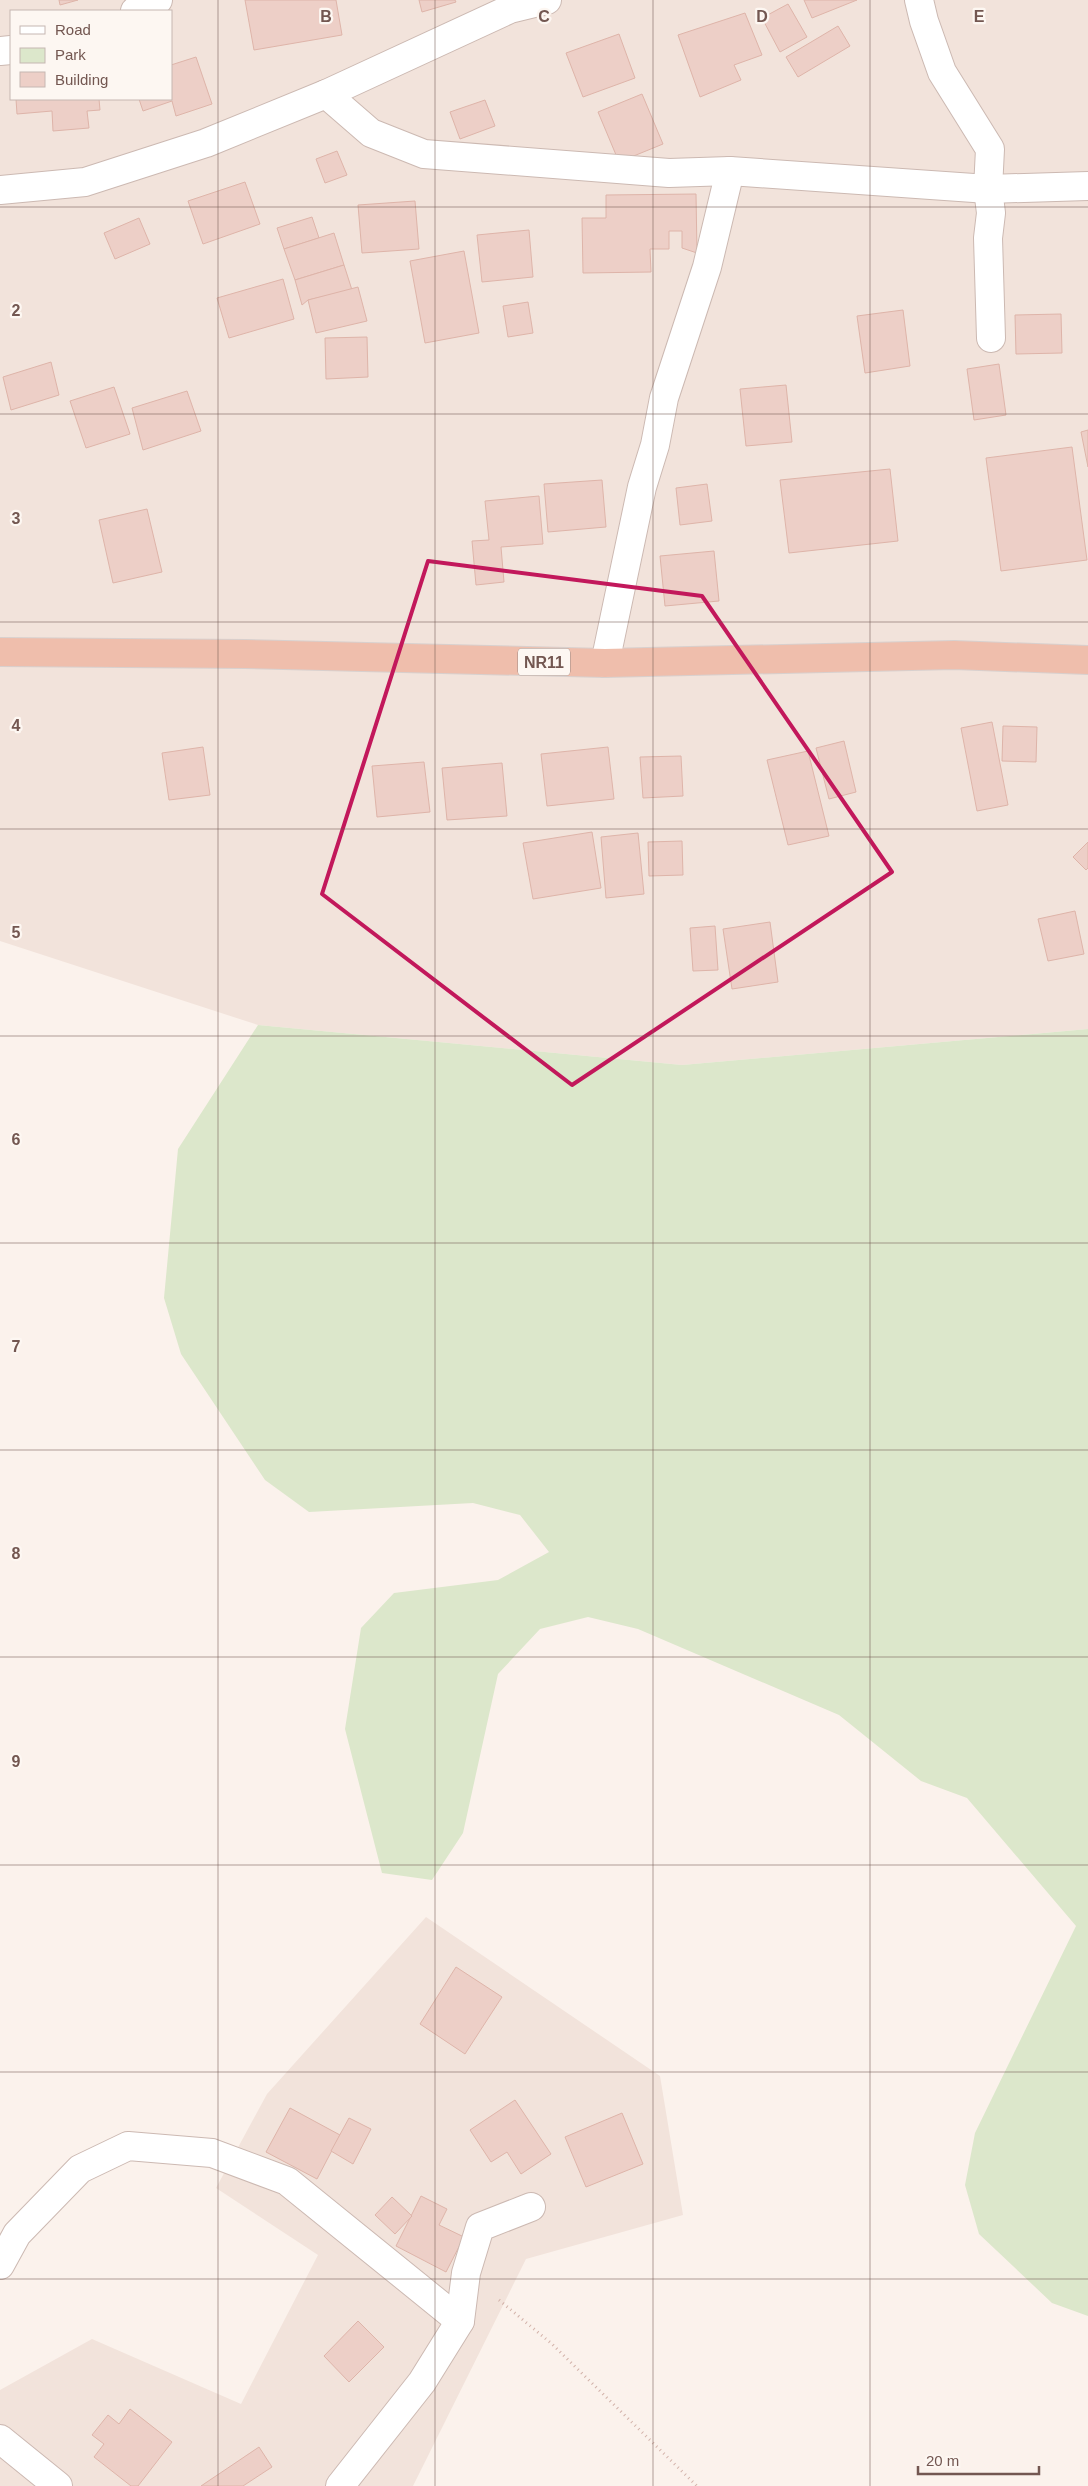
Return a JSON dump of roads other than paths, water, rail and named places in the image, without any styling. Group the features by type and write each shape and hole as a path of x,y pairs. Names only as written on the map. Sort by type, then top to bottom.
{"highway":[{"name":"NR11","path":"0,652 245,654 605,663 954,656 1088,660"}],"street":[{"path":"137,10 158,0"},
{"path":"0,190 85,182 206,143 326,94 510,9 547,0"},
{"path":"919,0 924,21 942,72 990,149 988,189 991,213 988,238 991,338"},
{"path":"326,94 371,133 424,154 669,173 730,171 988,189 1088,186"},
{"path":"605,663 642,487 655,445 664,398 707,267 730,171"},
{"path":"0,2265 17,2234 80,2169 128,2146 212,2153 287,2181 460,2321"},
{"path":"340,2486 422,2382 460,2321 466,2273 480,2227 531,2207"},
{"path":"0,2439 58,2486"}]}
